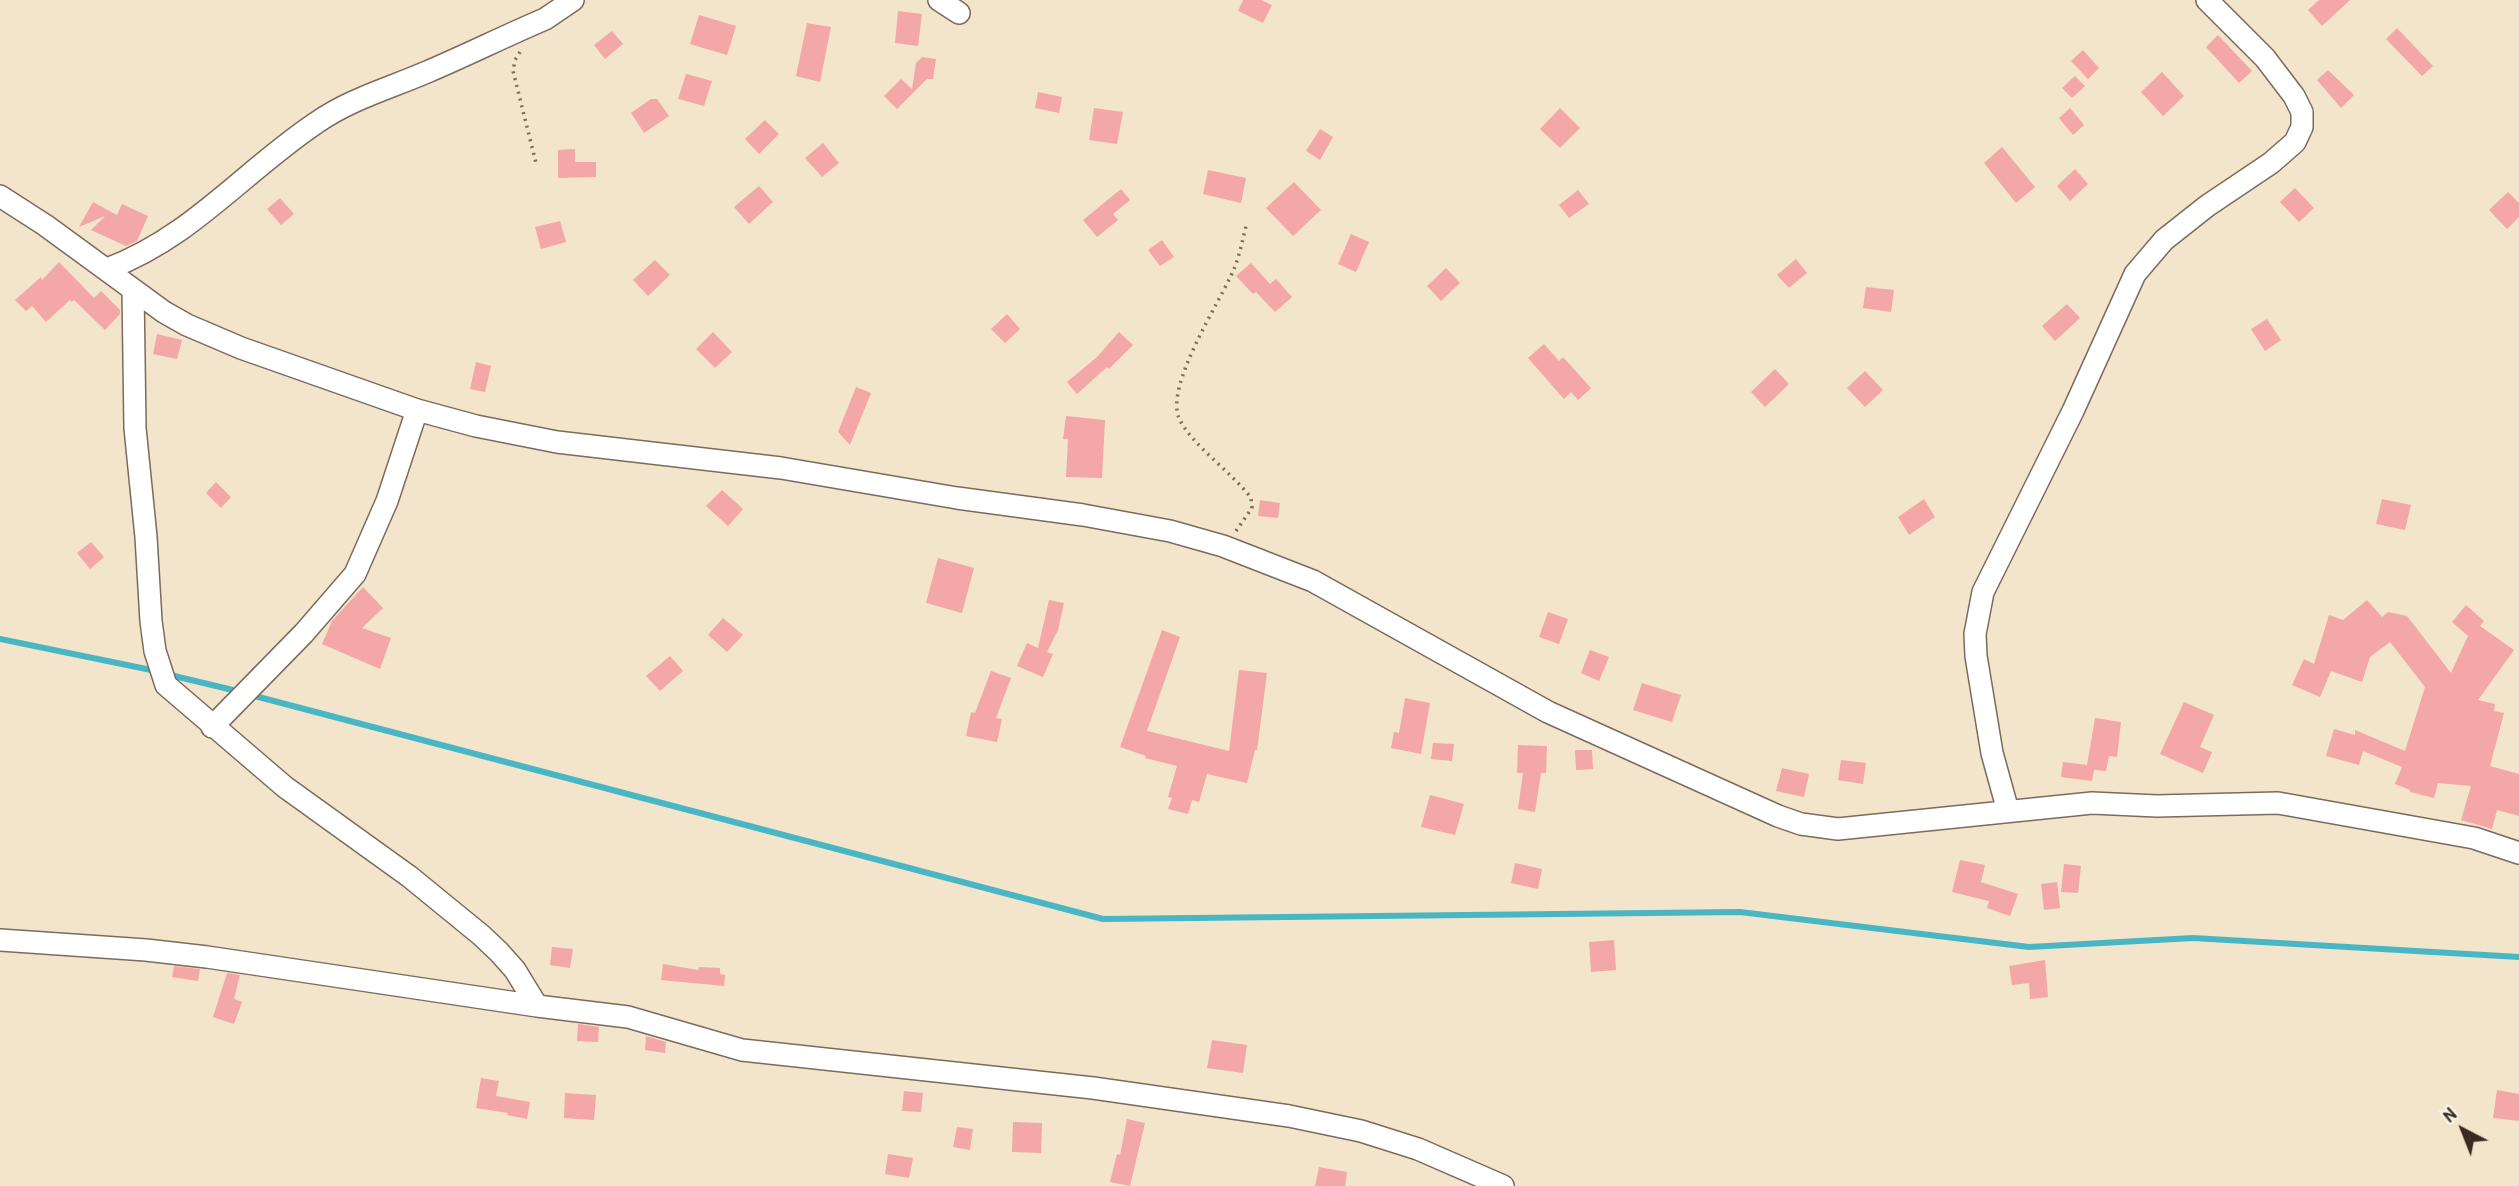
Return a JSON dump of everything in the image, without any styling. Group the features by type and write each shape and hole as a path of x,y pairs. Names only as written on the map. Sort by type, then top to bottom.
{"street":[{"path":"107,269 141,255 174,236 301,133 338,108 545,19 573,0"},
{"path":"939,0 959,13"},
{"path":"2008,811 1992,753 1976,656 1975,634 1983,592 2073,411 2135,274 2164,240 2207,206 2271,163 2295,142 2302,127 2302,112 2287,87 2265,58 2207,0"},
{"path":"0,196 45,225 164,312 210,335 417,410 476,426 557,442 781,468 957,498 1095,517 1170,531 1223,546 1313,581 1548,712 1729,795 1801,824 1838,828 2092,803 2157,806 2278,803 2474,838 2519,853"},
{"path":"133,290 135,428 155,651 166,685 285,787 410,877 481,934 514,970 537,1006"},
{"path":"212,727 304,633 355,574 387,501 417,410"},
{"path":"0,940 195,955 628,1017 752,1052 1068,1085 1289,1116 1361,1131 1418,1149 1503,1186"}],"path":[{"path":"520,51 513,71 536,163"},
{"path":"1223,546 1246,519 1252,508 1251,498 1185,427 1176,408 1176,393 1234,268 1247,222"}],"building":[{"path":"1243,0 1261,0 1272,5 1263,23 1238,11"},
{"path":"2319,0 2350,0 2322,26 2308,10"},
{"path":"898,11 922,14 918,46 895,43"},
{"path":"699,15 736,26 727,55 690,44"},
{"path":"807,23 831,27 820,82 796,76"},
{"path":"2397,28 2433,66 2422,76 2386,39"},
{"path":"612,31 623,44 605,59 594,45"},
{"path":"2218,35 2252,71 2239,83 2206,47"},
{"path":"2083,50 2099,68 2088,79 2071,61"},
{"path":"922,57 936,59 933,79 927,79 897,109 884,96 901,79 912,89 916,63"},
{"path":"2328,70 2354,95 2341,108 2317,80"},
{"path":"2162,72 2184,96 2163,116 2141,92"},
{"path":"686,74 712,81 704,106 678,99"},
{"path":"2075,76 2085,86 2072,98 2062,88"},
{"path":"1038,92 1062,97 1059,113 1035,108"},
{"path":"651,99 657,99 669,116 644,133 631,113"},
{"path":"1094,108 1123,112 1117,144 1089,140"},
{"path":"1560,108 1580,128 1560,148 1540,129"},
{"path":"2070,108 2084,125 2073,135 2059,118"},
{"path":"765,120 779,134 759,154 745,139"},
{"path":"1320,129 1333,137 1320,160 1306,151"},
{"path":"823,143 839,163 822,177 805,158"},
{"path":"2002,147 2035,187 2016,203 1984,163"},
{"path":"575,149 575,162 596,162 596,177 558,178 558,150"},
{"path":"2075,169 2088,184 2070,201 2057,186"},
{"path":"1208,170 1246,178 1241,203 1203,194"},
{"path":"1294,182 1321,210 1293,236 1266,208"},
{"path":"759,186 773,202 749,224 734,207"},
{"path":"2295,188 2314,208 2299,222 2280,202"},
{"path":"1121,189 1130,200 1113,214 1118,220 1097,237 1083,220"},
{"path":"1578,190 1589,204 1569,218 1559,205"},
{"path":"2508,192 2519,203 2519,217 2507,229 2489,210"},
{"path":"280,198 294,214 281,225 267,209"},
{"path":"93,202 117,215 122,204 148,216 137,241 126,246 91,230 105,216 79,227"},
{"path":"560,221 566,242 541,249 535,227"},
{"path":"1351,234 1369,242 1356,272 1338,264"},
{"path":"1162,240 1174,257 1160,266 1148,250"},
{"path":"1796,259 1807,273 1789,288 1777,275"},
{"path":"655,260 670,275 648,296 633,280"},
{"path":"59,262 94,298 101,291 120,310 120,314 105,330 74,300 70,300 46,322 32,306 26,311 15,300 41,277 42,280"},
{"path":"1251,263 1270,284 1276,279 1292,297 1275,312 1236,276"},
{"path":"1446,268 1460,283 1441,301 1427,286"},
{"path":"1866,287 1894,290 1891,312 1863,308"},
{"path":"2067,304 2080,318 2055,341 2042,326"},
{"path":"1007,314 1020,329 1005,343 991,329"},
{"path":"2267,319 2281,340 2265,351 2251,329"},
{"path":"713,332 732,352 715,368 696,349"},
{"path":"1119,332 1133,345 1109,369 1107,367 1077,394 1067,382 1097,357"},
{"path":"157,334 182,340 177,359 153,354"},
{"path":"1544,344 1559,361 1563,357 1591,388 1578,400 1571,392 1564,399 1528,358"},
{"path":"476,362 491,366 485,392 470,389"},
{"path":"1775,369 1789,384 1765,407 1751,392"},
{"path":"1865,371 1883,390 1865,407 1847,388"},
{"path":"856,387 871,393 850,445 838,432"},
{"path":"1066,416 1105,420 1102,478 1066,477 1068,439 1063,439"},
{"path":"216,482 231,497 221,508 206,493"},
{"path":"722,490 743,509 728,526 706,506"},
{"path":"1924,499 1935,517 1909,535 1898,517"},
{"path":"2382,499 2411,505 2405,530 2376,524"},
{"path":"1260,500 1280,503 1278,518 1258,516"},
{"path":"91,542 104,557 90,569 77,553"},
{"path":"938,558 974,568 962,613 926,603"},
{"path":"363,587 383,608 362,628 391,638 380,669 322,644 332,621"},
{"path":"1049,600 1064,603 1058,630 1047,652 1053,654 1043,677 1017,666 1027,643 1038,648"},
{"path":"2367,600 2382,617 2388,612 2407,616 2451,673 2468,636 2452,622 2466,605 2484,621 2480,626 2514,650 2478,700 2495,704 2494,711 2504,713 2490,766 2519,774 2519,816 2497,810 2492,829 2461,820 2471,786 2438,783 2434,798 2410,792 2395,784 2402,767 2363,751 2359,765 2326,756 2334,729 2355,735 2355,730 2405,751 2425,687 2390,642 2370,657 2362,682 2331,671 2320,697 2292,685 2304,659 2314,664 2329,615 2343,620"},
{"path":"1548,612 1568,619 1559,644 1539,637"},
{"path":"723,618 743,635 727,652 708,635"},
{"path":"1162,630 1180,637 1147,731 1229,751 1239,670 1267,673 1257,750 1247,783 1207,774 1199,802 1192,800 1188,814 1168,809 1172,798 1168,797 1177,766 1145,758 1146,756 1120,747"},
{"path":"1590,650 1609,657 1599,681 1581,673"},
{"path":"670,656 683,671 660,691 646,676"},
{"path":"991,671 1011,678 996,718 1002,719 997,742 966,736 971,712 975,713"},
{"path":"1642,683 1681,695 1672,722 1633,710"},
{"path":"1405,698 1430,703 1421,754 1391,748 1394,732 1399,733"},
{"path":"2184,702 2214,715 2200,747 2212,752 2203,773 2160,754"},
{"path":"2095,718 2121,722 2117,757 2109,756 2106,771 2094,770 2092,781 2061,777 2063,762 2087,765"},
{"path":"1433,743 1454,744 1452,761 1431,759"},
{"path":"1518,745 1547,746 1546,773 1541,773 1535,812 1518,809 1523,773 1517,773"},
{"path":"1575,750 1592,750 1593,769 1576,770"},
{"path":"1841,760 1866,763 1863,784 1838,780"},
{"path":"1782,768 1809,774 1804,797 1776,791"},
{"path":"1430,795 1464,804 1455,835 1421,827"},
{"path":"1960,860 1985,865 1981,882 2018,894 2010,916 1987,908 1989,901 1952,892"},
{"path":"1515,863 1542,869 1538,889 1511,883"},
{"path":"2064,864 2081,866 2078,893 2061,892"},
{"path":"2057,882 2060,908 2044,910 2041,884"},
{"path":"1614,940 1616,970 1591,972 1589,942"},
{"path":"552,947 573,949 570,968 550,965"},
{"path":"2045,960 2048,997 2030,999 2029,983 2012,985 2009,966"},
{"path":"663,964 698,970 699,967 720,968 720,974 725,975 724,986 661,980"},
{"path":"174,966 200,969 198,981 172,977"},
{"path":"227,973 240,975 234,999 242,1002 234,1024 213,1017"},
{"path":"578,1024 599,1027 598,1042 577,1041"},
{"path":"646,1036 666,1042 665,1053 645,1050"},
{"path":"1212,1040 1247,1045 1243,1073 1207,1068"},
{"path":"481,1078 499,1081 496,1096 530,1102 527,1119 476,1108"},
{"path":"2497,1090 2519,1094 2519,1121 2493,1118"},
{"path":"904,1091 923,1093 921,1112 902,1111"},
{"path":"565,1093 596,1095 594,1120 564,1118"},
{"path":"1127,1119 1145,1123 1130,1186 1110,1182 1117,1154 1120,1155"},
{"path":"1013,1122 1042,1123 1041,1153 1012,1152"},
{"path":"957,1127 973,1129 970,1150 953,1147"},
{"path":"888,1154 913,1158 909,1178 885,1174"},
{"path":"1319,1167 1347,1172 1345,1186 1315,1186"}],"waterway":[{"path":"0,639 156,671"},
{"path":"166,674 241,692"},
{"path":"251,695 1103,919 1740,912 2029,947 2193,938 2519,957"}]}
